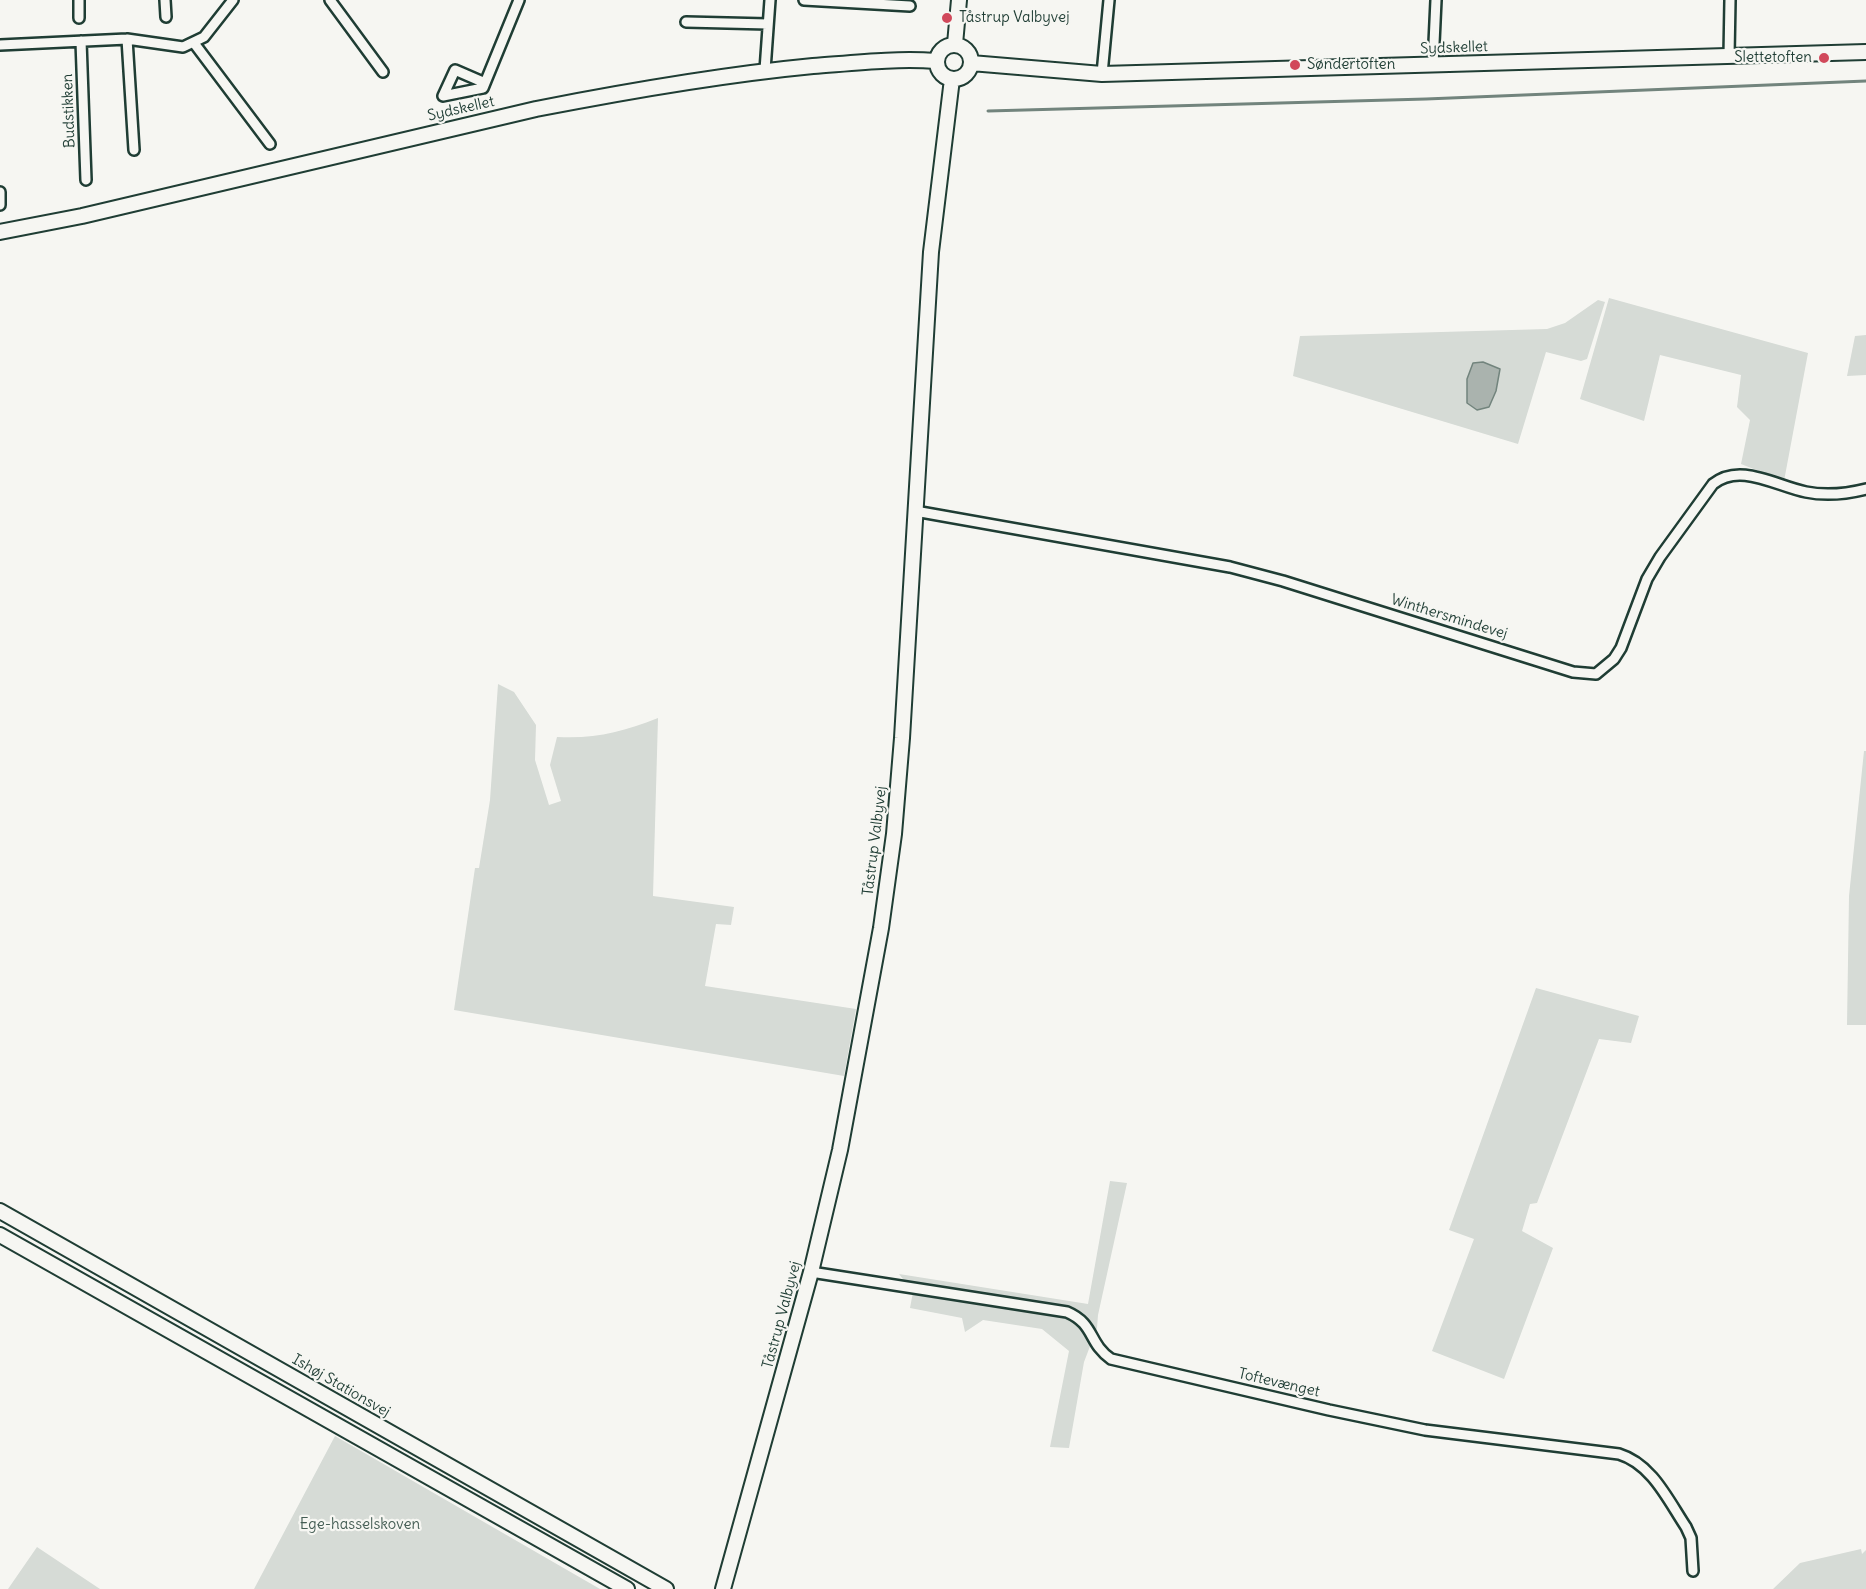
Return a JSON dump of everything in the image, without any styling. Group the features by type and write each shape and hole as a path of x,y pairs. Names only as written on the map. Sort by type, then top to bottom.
{"street":[{"path":"78,0 80,18"},
{"path":"165,0 166,17"},
{"path":"0,45 127,39 177,47 194,43 213,28 233,0"},
{"path":"330,0 383,72"},
{"path":"485,83 519,0"},
{"path":"765,70 770,0"},
{"path":"804,0 910,6"},
{"path":"955,44 959,0"},
{"path":"1102,75 1110,0"},
{"path":"1433,65 1436,0"},
{"path":"1729,56 1730,0"},
{"path":"686,22 768,24"},
{"path":"127,39 134,150"},
{"name":"Budstikken","path":"81,41 86,180"},
{"path":"194,43 270,144"},
{"path":"955,44 965,48 971,63 967,73 952,79 939,71 936,62 942,48 955,44"},
{"name":"Sydskellet","path":"971,63 1102,75 1866,52"},
{"name":"Sydskellet","path":"0,232 82,216 536,108 765,70 882,61 936,62"},
{"name":"Tåstrup Valbyvej","path":"723,1589 811,1272 840,1150 868,1005 894,834 931,252 952,79"},
{"path":"0,192 0,205"},
{"name":"Winthersmindevej","path":"915,511 1230,567 1283,581 1573,672 1596,674 1607,667 1621,648 1647,579 1660,557 1713,484 1722,477 1744,474 1805,492 1824,495 1866,489"},
{"name":"Ishøj Stationsvej","path":"0,1211 666,1589"},
{"path":"0,1235 627,1589"},
{"name":"Toftevænget","path":"811,1272 1067,1312 1078,1317 1087,1326 1098,1350 1111,1359 1329,1410 1425,1430 1619,1454 1632,1458 1644,1467 1686,1527 1691,1538 1693,1571"}],"green space":[{"path":"1609,298 1808,353 1784,481 1741,464 1750,420 1737,407 1741,375 1660,355 1644,421 1580,399"},
{"path":"1598,300 1605,302 1587,359 1581,361 1546,352 1518,444 1293,376 1300,336 1547,329 1565,323"},
{"path":"1866,335 1866,375 1847,376 1855,336"},
{"path":"498,684 514,692 536,725 535,760 549,805 561,801 550,765 557,737 584,737 609,733 658,718 653,896 734,907 731,925 716,924 705,986 856,1009 844,1076 454,1010 475,868 479,868 490,800"},
{"path":"1864,751 1866,751 1866,1025 1847,1025 1849,896"},
{"path":"1536,988 1639,1016 1631,1043 1599,1039 1537,1203 1530,1204 1522,1231 1553,1248 1504,1379 1432,1351 1474,1239 1449,1230"},
{"path":"1110,1181 1127,1183 1097,1328 1084,1362 1069,1448 1050,1447 1069,1351 1042,1329 983,1320 965,1332 962,1318 910,1308 913,1292 899,1274 1088,1304"},
{"name":"Ege-hasselskoven","path":"335,1436 600,1589 254,1589"},
{"path":"37,1547 100,1589 8,1589"},
{"path":"1861,1549 1862,1554 1866,1550 1866,1589 1773,1589 1800,1563"}],"shaded area":[{"path":"1483,362 1500,369 1496,391 1489,407 1477,410 1467,403 1467,379 1473,363"}],"waterway":[{"path":"988,111 1426,99 1866,81"}],"place":[{"name":"Tåstrup Valbyvej","path":"947,18"},
{"name":"Slettetoften","path":"1824,58"},
{"name":"Søndertoften","path":"1295,65"}]}
